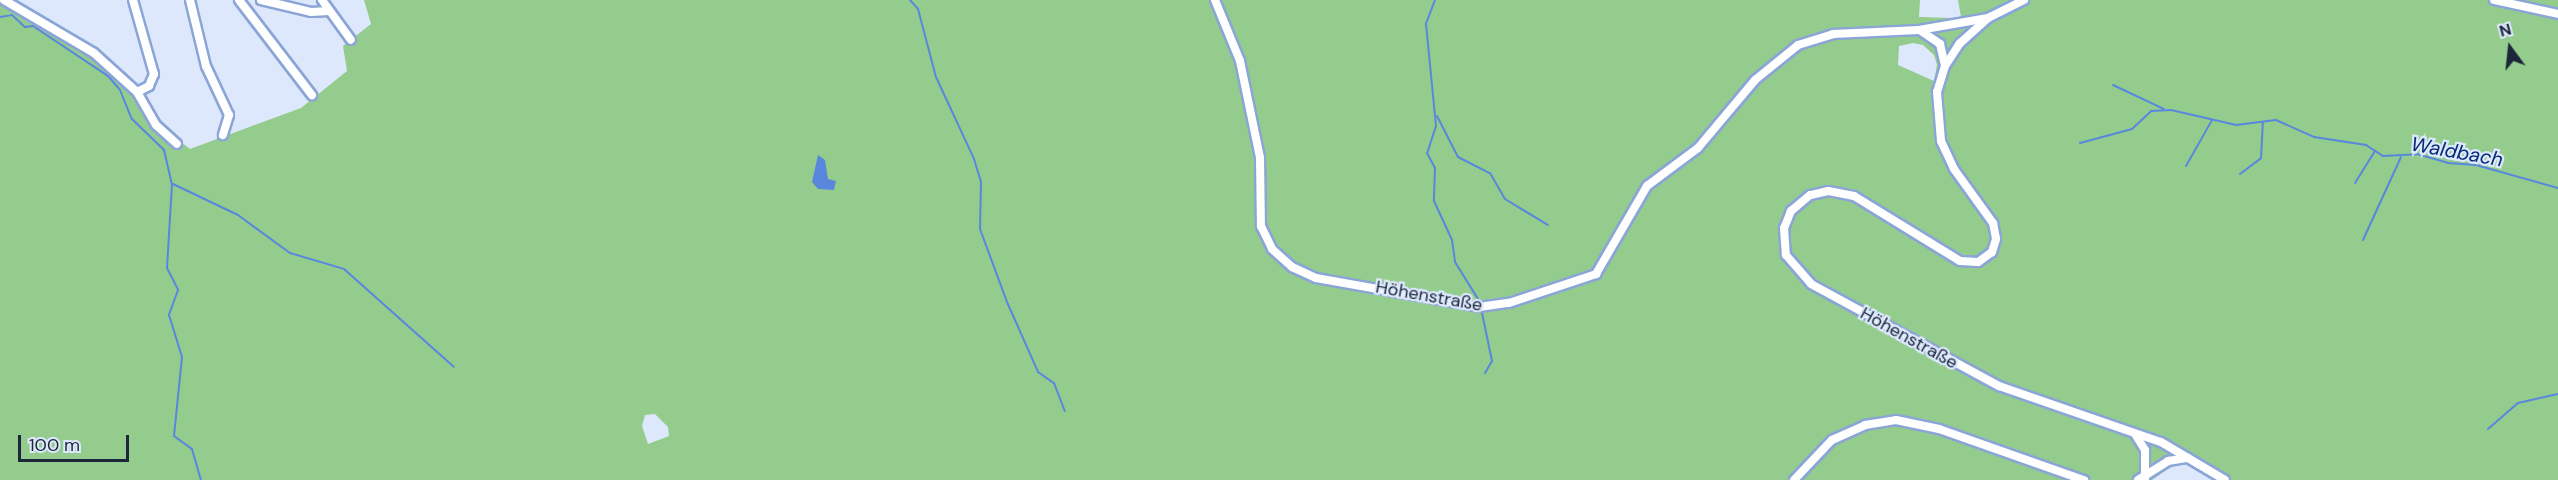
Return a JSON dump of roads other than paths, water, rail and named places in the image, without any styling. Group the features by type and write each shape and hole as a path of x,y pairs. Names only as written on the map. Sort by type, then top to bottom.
{"street":[{"path":"4,0 94,53 137,92 156,125 177,144"},
{"path":"133,0 154,74 149,86 137,92"},
{"path":"190,0 206,66 230,115 223,135"},
{"path":"239,0 312,95"},
{"path":"261,0 311,12 329,11"},
{"path":"322,0 351,40"},
{"name":"Höhenstraße","path":"1215,0 1240,61 1258,148 1261,226 1272,249 1292,267 1316,278 1475,307 1488,307 1548,292 1586,280 1600,270 1647,186 1698,148 1748,87 1785,53 1808,40 1833,34 1919,30 1988,18"},
{"name":"Höhenstraße","path":"2024,0 1988,18 1960,43 1945,66 1937,99 1939,132 1950,162 1993,223 1996,239 1992,252 1978,262 1960,261 1854,196 1828,190 1804,199 1787,219 1783,238 1789,262 1810,284 1999,386 2046,406 2161,442 2225,480"},
{"path":"2494,0 2558,14"},
{"name":"Höhenstraße","path":"1919,30 1929,34 1942,48 1945,66"},
{"path":"1794,480 1832,440 1865,425 1896,420 1939,429 2084,480"},
{"path":"2125,429 2144,446 2145,476"},
{"path":"2138,480 2168,460 2189,459"}],"water":[{"path":"818,155 825,160 828,179 836,181 834,190 818,189 812,182"}],"waterway":[{"path":"910,0 918,9 936,77 974,159 981,182 980,229 1007,302 1038,372 1054,383 1065,411"},
{"path":"1435,0 1426,24 1436,126 1427,153 1435,168 1434,201 1452,240 1455,262 1478,299"},
{"path":"0,17 12,15 25,27 33,26 108,76 120,90 132,119 164,150 172,184 167,268 178,290 169,315 182,357 174,436 192,449 201,480"},
{"path":"2113,85 2164,109"},
{"name":"Waldbach","path":"2080,143 2132,129 2151,111 2171,110 2236,125 2276,120 2314,137 2366,145 2383,156 2417,154 2448,163 2476,165 2558,188"},
{"path":"1437,116 1458,157 1490,173 1505,199 1548,225"},
{"path":"2186,166 2212,120"},
{"path":"2240,174 2261,158 2263,122"},
{"path":"2355,183 2375,151"},
{"path":"2363,240 2401,157"},
{"path":"173,184 238,215 290,253 344,269 454,367"},
{"path":"1482,313 1492,361 1485,373"},
{"path":"2488,429 2518,403 2558,394"}]}
